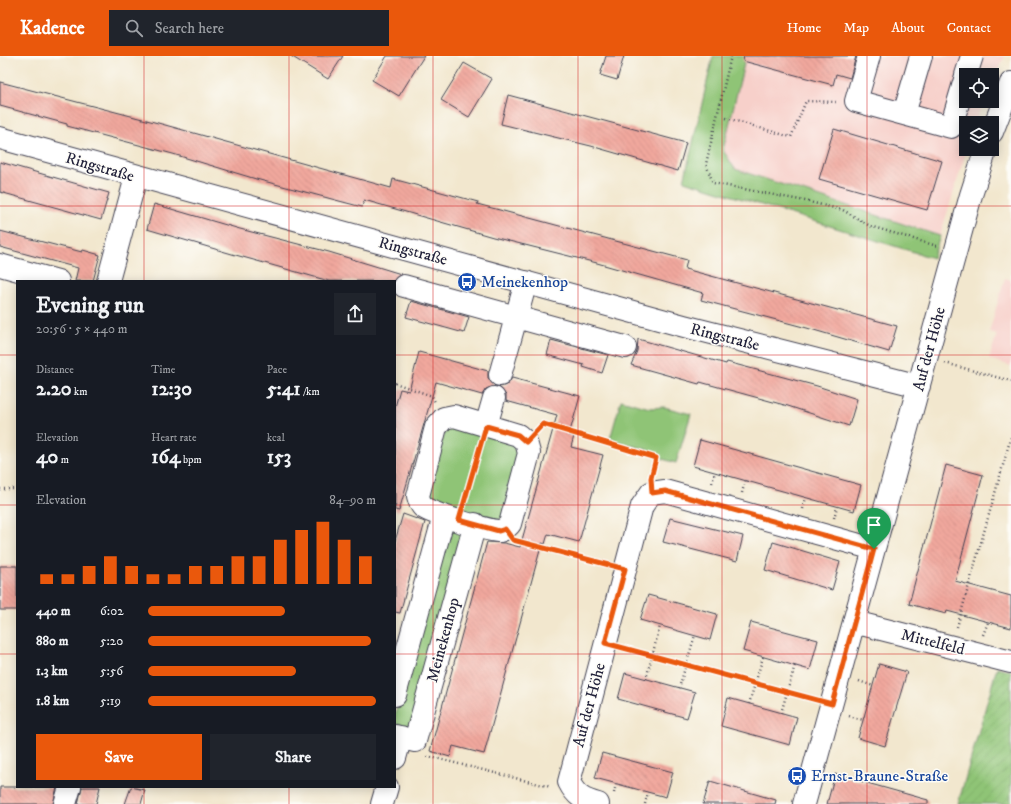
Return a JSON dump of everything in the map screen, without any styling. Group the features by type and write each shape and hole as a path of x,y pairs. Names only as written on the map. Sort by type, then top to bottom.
{"street":[{"path":"869,56 856,101 951,127 959,100"},
{"path":"904,114 921,56"},
{"path":"968,68 972,56"},
{"path":"998,116 1011,83"},
{"name":"Ringstraße","path":"0,138 136,177 684,326 919,386"},
{"name":"Auf der Höhe","path":"804,804 956,252 984,156"},
{"path":"108,280 136,177"},
{"path":"0,265 54,280"},
{"path":"500,375 526,282"},
{"path":"404,286 625,347"},
{"path":"486,426 494,398"},
{"path":"454,416 486,426 518,435 526,442 528,453 510,524 505,529 499,531 430,512 421,506 418,496 436,426 444,418 454,416"},
{"path":"652,493 665,491 874,549"},
{"name":"Auf der Höhe","path":"574,792 569,782 605,643 642,506 652,493"},
{"name":"Meinekenhop","path":"396,692 459,520"},
{"name":"Meinekenhop","path":"401,743 459,520"},
{"name":"Mittelfeld","path":"854,622 1011,662"},
{"path":"65,804 70,788"},
{"path":"382,804 387,788"},
{"path":"574,792 584,800 598,804"}],"path":[{"path":"731,56 706,164 713,184 805,201 843,210 870,226 956,252"},
{"path":"726,118 791,137 806,101 856,101"},
{"path":"927,358 1011,381"},
{"path":"396,383 432,396 444,418"},
{"path":"526,442 543,424 656,458 651,478 652,493"},
{"path":"459,520 486,426"},
{"path":"951,647 1011,437"},
{"path":"0,489 16,489"},
{"path":"505,529 513,540 625,569"},
{"path":"646,679 660,626"},
{"path":"679,688 695,635"},
{"path":"605,643 832,704"},
{"path":"749,704 763,657"},
{"path":"781,713 795,666"},
{"path":"401,743 422,755 574,792"},
{"path":"645,804 648,792"}],"shaded area":[{"path":"746,56 1005,56 999,68 959,68 959,108 980,108 978,116 959,116 959,156 965,156 940,236 735,169 723,150"},
{"path":"1005,278 1011,280 1011,366 989,359 997,334 989,332"}],"green space":[{"path":"713,56 746,56 723,150 735,169 940,236 933,258 684,181"},
{"path":"621,400 650,408 664,407 691,414 676,463 659,458 648,450 610,439"},
{"path":"457,425 511,441 520,448 503,518 494,522 440,507 430,497 427,483 446,429"},
{"path":"448,522 470,529 414,729 396,723 396,710"},
{"path":"997,667 1011,671 1011,804 958,804"}],"building":[{"path":"291,56 343,56 328,79"},
{"path":"387,56 424,56 399,96 372,80"},
{"path":"606,56 624,56 617,80 600,75"},
{"path":"744,56 856,56 850,78 836,74 833,85 743,61"},
{"path":"464,63 492,79 469,117 441,100"},
{"path":"0,82 158,123 391,188 393,179 478,202 477,204 687,260 685,269 897,326 889,352 807,328 701,300 703,293 597,263 493,237 364,200 362,207 256,179 173,154 67,126 67,124 0,106"},
{"path":"508,95 686,143 678,171 591,146 501,124"},
{"path":"834,129 942,161 927,210 819,179"},
{"path":"0,162 109,193 101,220 0,192"},
{"path":"154,204 240,229 329,252 401,274 394,280 325,280 147,229"},
{"path":"0,231 82,252 83,250 100,255 93,280 75,280 78,268 0,247"},
{"path":"411,301 469,317 464,333 406,317"},
{"path":"638,339 726,364 727,362 817,386 857,399 849,426 788,406 700,382 699,384 631,365 637,351"},
{"path":"551,340 608,355 602,373 583,367 584,365 547,355"},
{"path":"419,352 488,371 488,378 495,386 486,389 482,395 436,382 399,511 396,510 396,403 400,389 409,391"},
{"path":"512,378 580,396 569,435 574,436 571,447 603,455 579,542 548,534 545,544 542,543 484,754 453,746 450,757 430,751 487,542 504,543 520,547 557,415 506,401 506,395 499,387 508,384"},
{"path":"700,440 861,485 854,511 693,466"},
{"path":"946,465 983,475 955,581 1011,596 1011,628 947,611 946,614 909,604"},
{"path":"403,514 425,522 400,613 396,612 396,538"},
{"path":"670,518 743,536 737,561 663,542"},
{"path":"773,542 840,562 832,590 765,570"},
{"path":"0,566 16,566 16,610 0,610"},
{"path":"648,595 717,614 710,640 640,620"},
{"path":"751,622 818,640 810,670 743,651"},
{"path":"879,664 907,672 885,746 858,738"},
{"path":"625,673 695,692 687,718 618,699"},
{"path":"728,698 797,717 790,745 721,726"},
{"path":"602,753 673,772 666,797 595,778"},
{"path":"835,774 928,800 928,804 827,804"},
{"path":"710,781 776,800 775,804 703,804"},
{"path":"0,787 57,788 53,804 0,804"},
{"path":"82,788 100,788 96,804 78,804"},
{"path":"131,788 145,790 141,804 125,804"}],"place":[{"name":"Meinekenhop","path":"467,282"},
{"name":"Ernst-Braune-Straße","path":"797,776"}],"route":[{"path":"543,424 656,458 651,478 652,493 665,491 874,549 832,704 605,643 625,569 513,540 505,529 499,531 459,520 486,426 518,435 526,442 543,424"}]}
